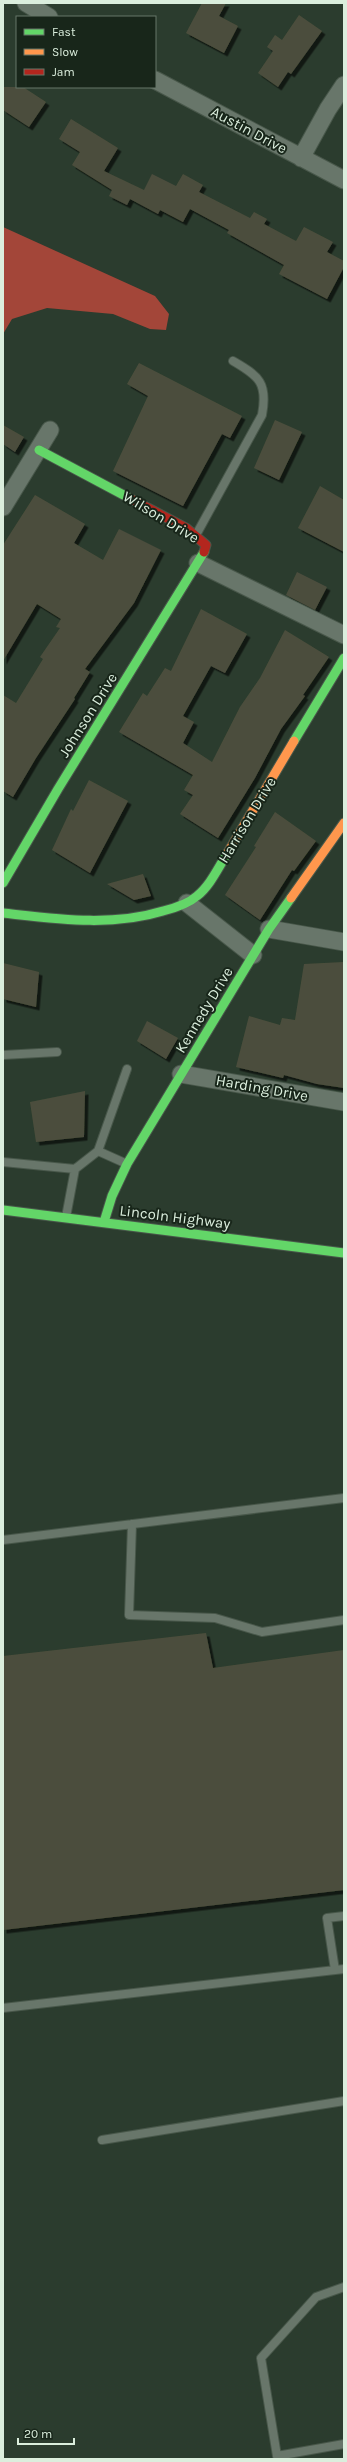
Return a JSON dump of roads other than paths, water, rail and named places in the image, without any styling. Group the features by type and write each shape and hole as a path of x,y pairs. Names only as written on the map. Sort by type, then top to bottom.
{"street":[{"path":"26,3 47,16"},
{"name":"Austin Drive","path":"156,81 344,180"},
{"path":"301,158 328,109 344,85"},
{"path":"3,507 50,430"},
{"name":"Wilson Drive","path":"39,450 196,536 206,545 198,563 344,635"},
{"name":"Johnson Drive","path":"3,884 58,789 198,563"},
{"name":"Harrison Drive","path":"187,903 199,895 219,867 344,658"},
{"name":"Kennedy Drive","path":"104,1222 112,1196 127,1164 181,1074 269,929 344,822"},
{"path":"3,913 93,923 135,919 187,903 253,955"},
{"path":"269,929 344,942"},
{"name":"Harding Drive","path":"181,1074 344,1102"},
{"name":"Lincoln Highway","path":"3,1210 344,1253"}],"lane":[{"path":"196,536 262,415 265,402 263,386 254,373 233,361"},
{"path":"3,1055 57,1052"},
{"path":"3,1162 75,1169 98,1152 127,1069"},
{"path":"98,1152 127,1164"},
{"path":"66,1218 75,1169"},
{"path":"3,1540 344,1498"},
{"path":"132,1524 129,1615 215,1618 262,1632 344,1620"},
{"path":"335,1970 327,1918 344,1916"},
{"path":"3,2008 344,1969"},
{"path":"102,2140 344,2101"},
{"path":"344,2287 316,2297 261,2358 277,2456 344,2444"}]}
